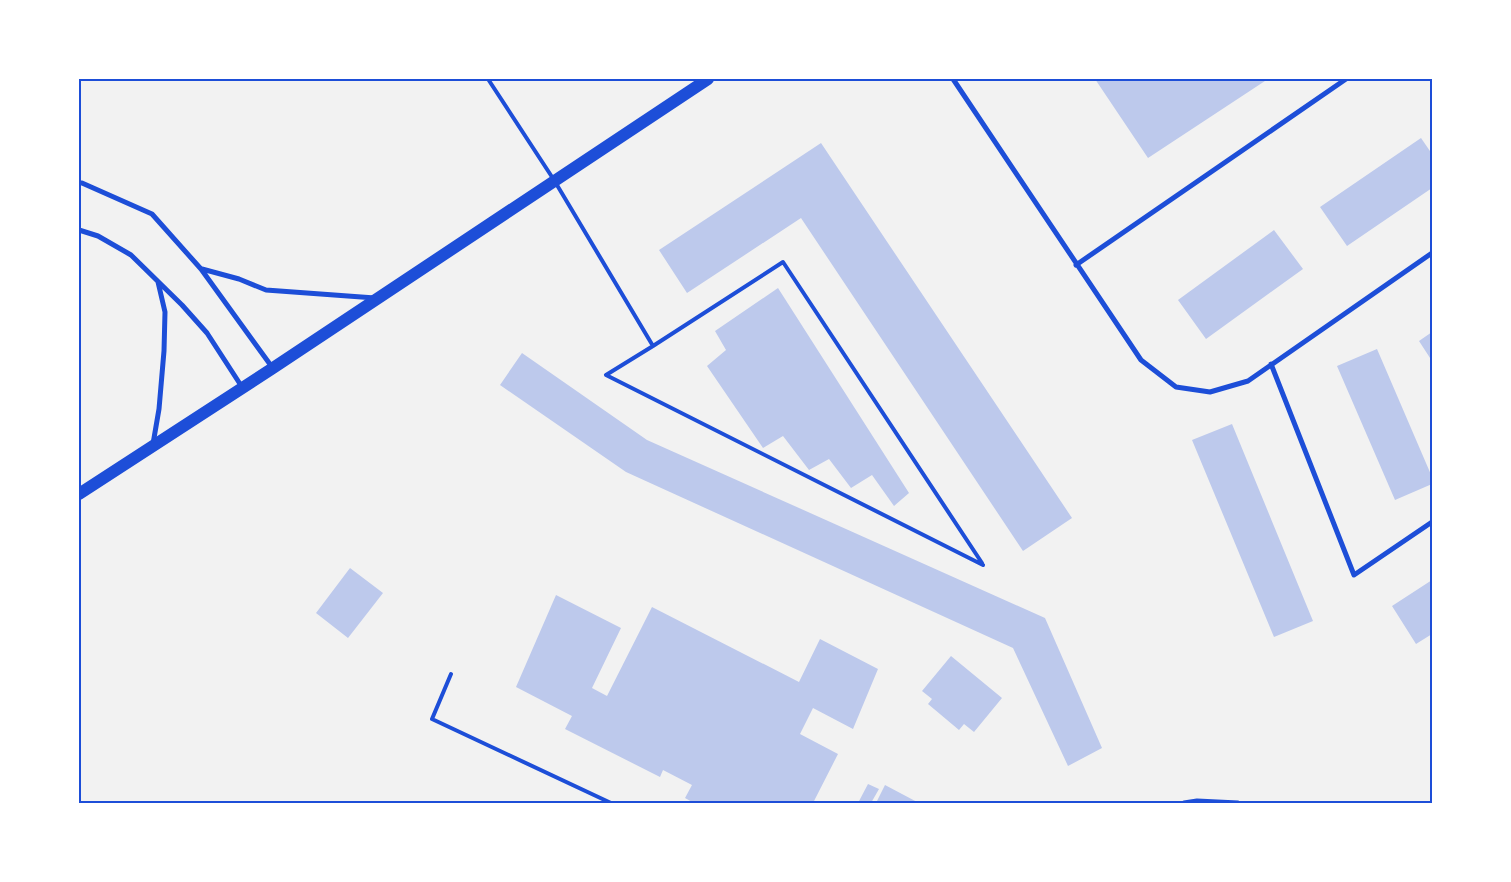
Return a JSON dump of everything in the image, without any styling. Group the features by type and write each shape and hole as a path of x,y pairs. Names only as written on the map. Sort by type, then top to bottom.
{"main road":[{"path":"79,494 273,368 708,79"}],"street":[{"path":"953,79 1141,360 1176,387 1210,392 1248,381 1432,254"},
{"path":"1076,265 1346,79"},
{"path":"79,183 152,214 201,269 273,368"},
{"path":"79,230 98,236 131,255 158,281 207,333 242,387"},
{"path":"201,269 239,279 266,290 378,298"},
{"path":"152,446 159,409 164,351 165,312 158,281"},
{"path":"1271,364 1354,575 1432,522"},
{"path":"1184,803 1197,801 1238,803"}],"lane":[{"path":"488,79 554,180 653,346"},
{"path":"783,262 984,565 606,375 653,346 783,262"},
{"path":"451,674 432,718 611,803"}],"building":[{"path":"1095,79 1268,79 1148,158"},
{"path":"1421,138 1432,154 1432,188 1347,246 1320,207"},
{"path":"821,143 1072,518 1023,551 801,218 687,293 659,250"},
{"path":"1274,230 1303,269 1206,339 1178,300"},
{"path":"778,288 909,493 894,506 872,475 851,488 829,459 809,470 783,436 763,448 707,366 726,350 715,331"},
{"path":"1432,332 1432,361 1419,341"},
{"path":"1377,349 1432,477 1432,484 1395,500 1337,366"},
{"path":"522,353 647,440 1045,618 1102,748 1068,766 1013,648 626,472 500,385"},
{"path":"1232,424 1313,621 1274,637 1192,440"},
{"path":"350,568 383,593 348,638 316,613"},
{"path":"1432,580 1432,634 1416,644 1392,606"},
{"path":"556,595 621,628 592,688 607,696 652,607 799,682 820,639 878,669 853,729 813,708 800,734 838,754 813,803 694,803 685,798 692,785 663,770 660,777 565,729 572,716 516,687"},
{"path":"951,656 1002,698 974,732 964,724 959,730 928,704 932,699 922,691"},
{"path":"868,784 879,789 871,803 858,803"},
{"path":"885,785 919,803 876,803"}]}
